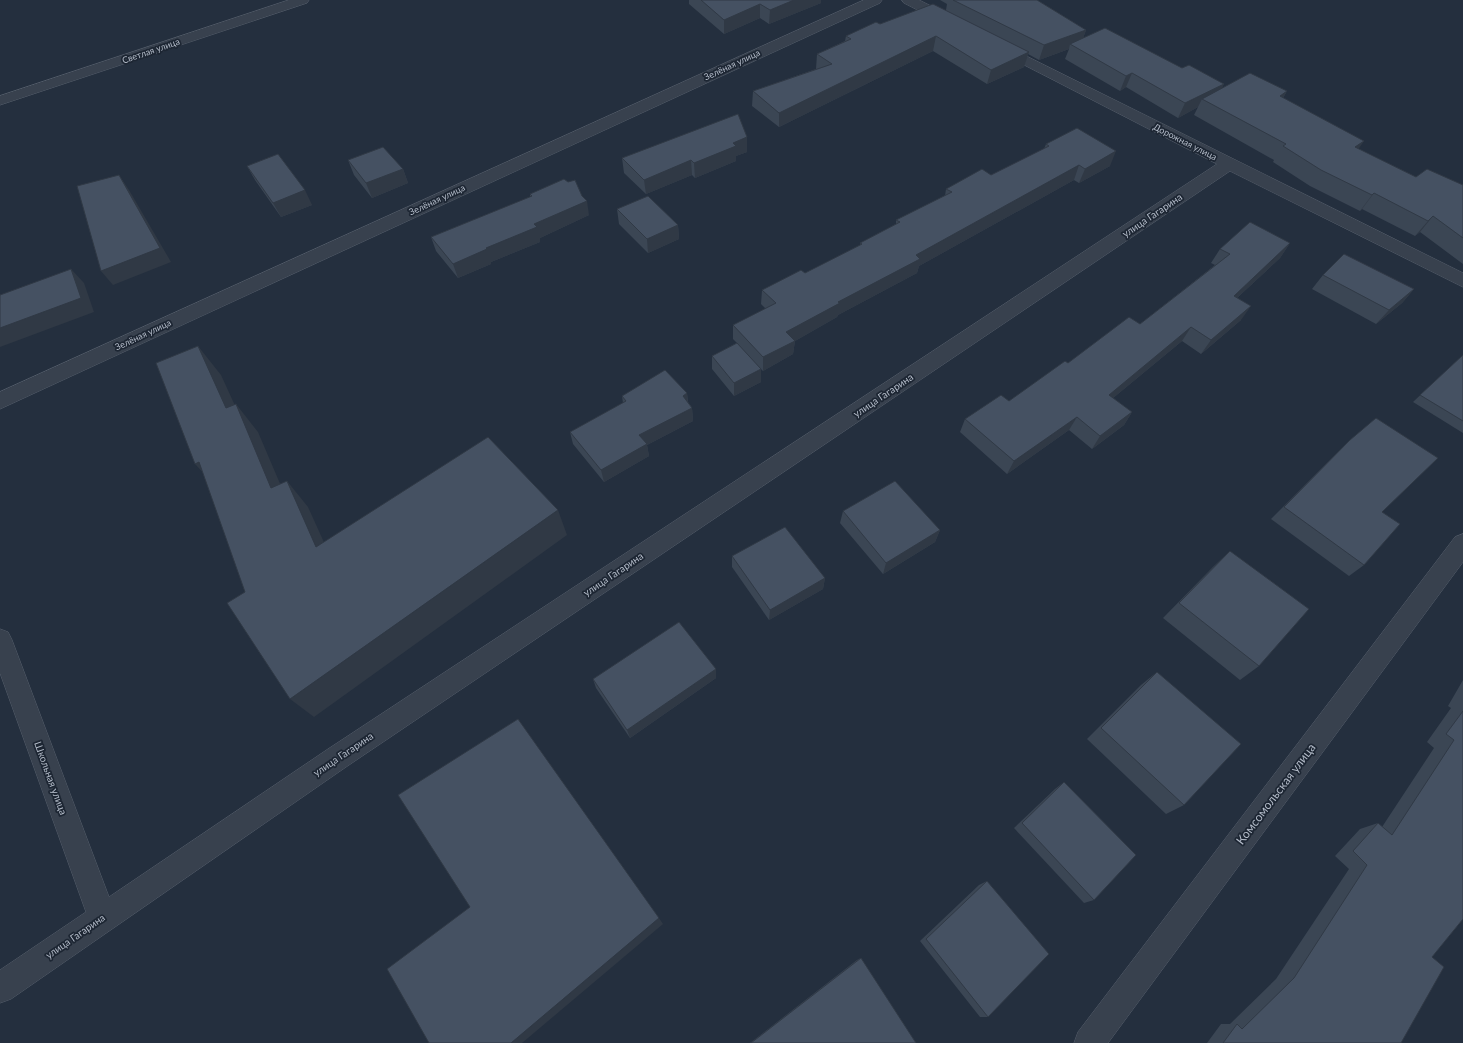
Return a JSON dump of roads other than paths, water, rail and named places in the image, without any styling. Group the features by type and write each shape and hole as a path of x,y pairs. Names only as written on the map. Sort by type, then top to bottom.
{"street":[{"name":"Светлая улица","path":"0,101 302,0"},
{"name":"Зелёная улица","path":"0,401 875,0"},
{"path":"909,0 966,29"},
{"name":"Дорожная улица","path":"987,40 1229,164 1463,281"},
{"name":"улица Гагарина","path":"0,988 102,917 1229,164"},
{"name":"Комсомольская улица","path":"1089,1043 1463,544"},
{"name":"Школьная улица","path":"0,640 102,917"}]}
